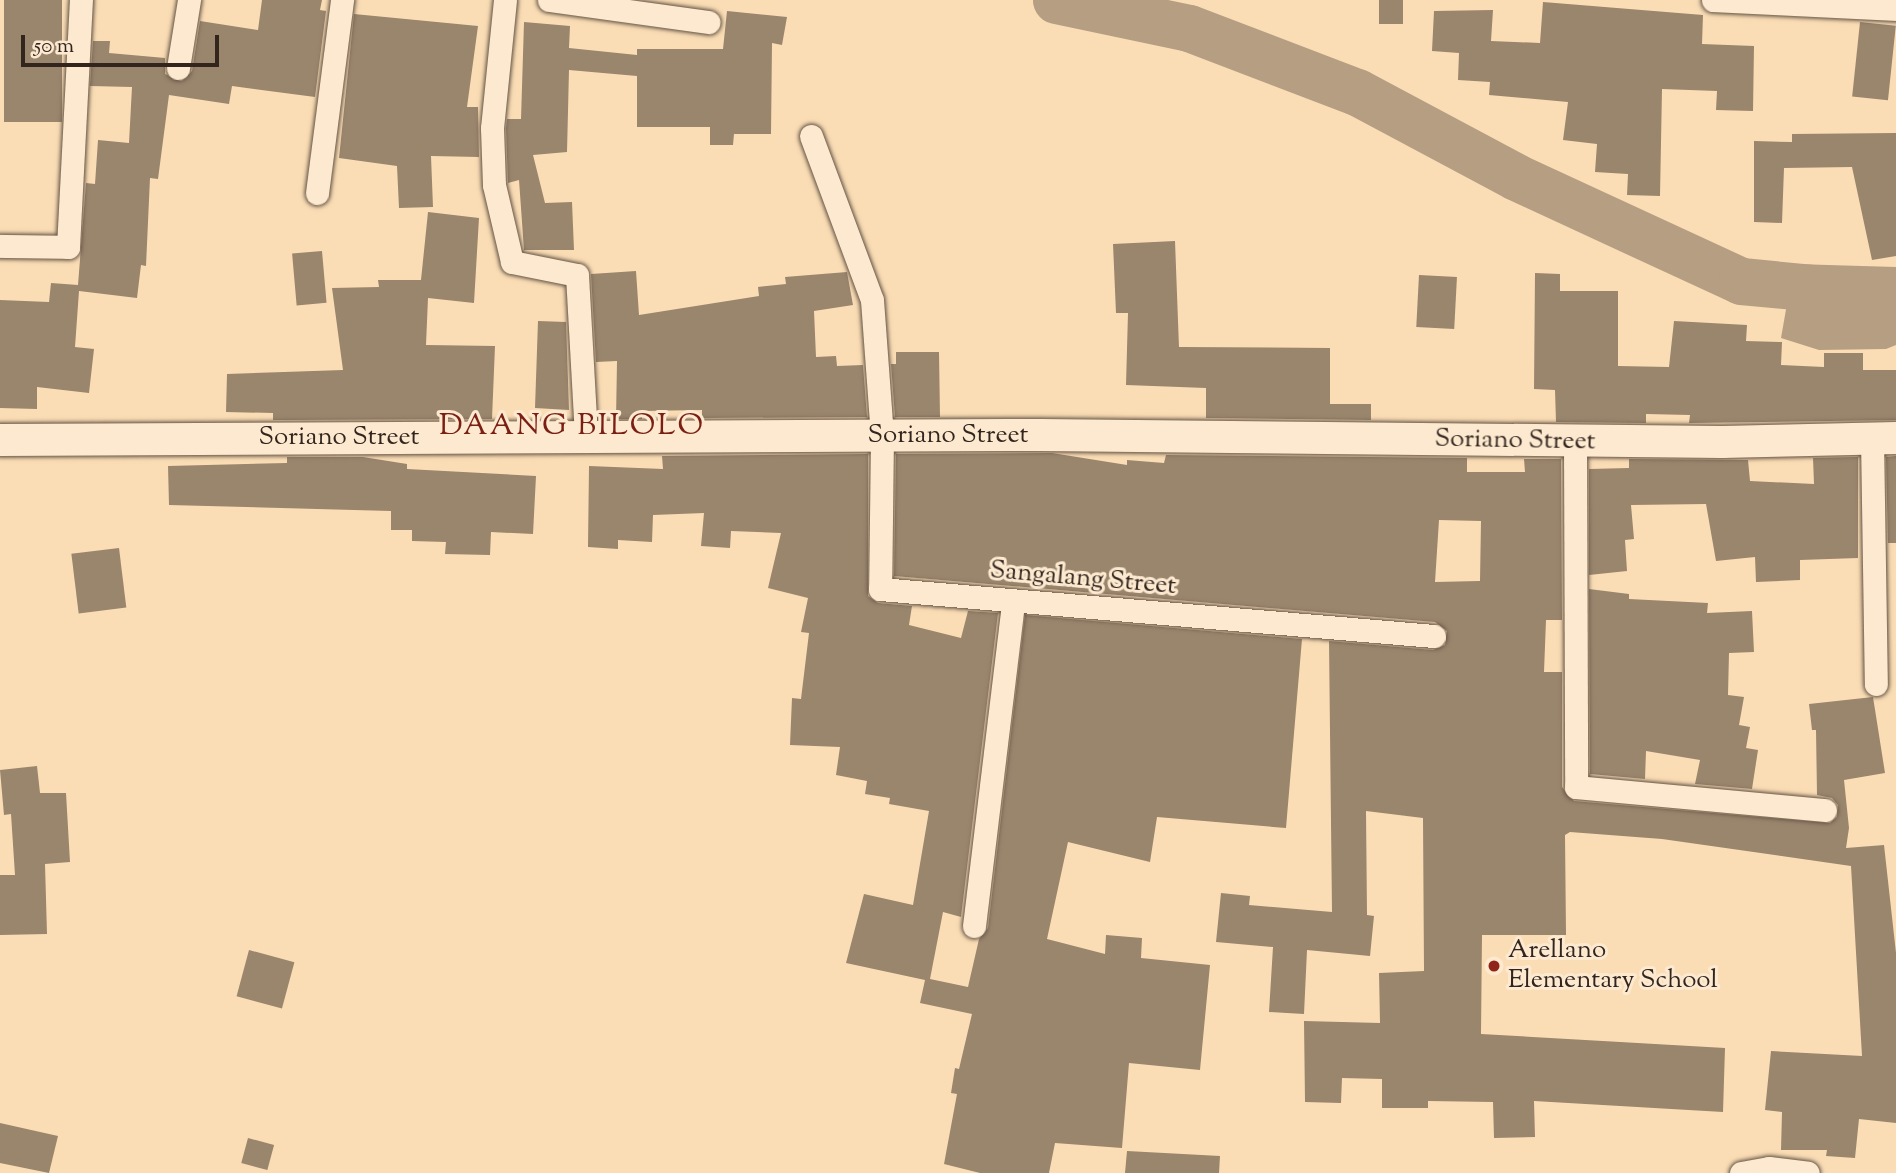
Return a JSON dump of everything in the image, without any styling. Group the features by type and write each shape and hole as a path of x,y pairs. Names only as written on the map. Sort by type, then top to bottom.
{"main road":[{"name":"Soriano Street","path":"0,440 882,436 1575,442 1884,438"}],"street":[{"path":"0,246 68,247 81,0"},
{"path":"178,68 189,0"},
{"path":"317,193 342,0"},
{"path":"505,0 492,128 494,185 512,262 577,275 586,438"},
{"path":"549,0 708,22"},
{"path":"1713,0 1896,9"},
{"path":"811,135 872,300 882,436"},
{"name":"Sangalang Street","path":"882,436 880,589 1013,603 1434,636"},
{"path":"1875,684 1884,438"},
{"path":"1575,442 1576,787 1825,810"},
{"path":"974,926 1013,603"},
{"path":"1741,1173 1769,1168 1808,1173"}],"shaded area":[{"path":"1794,264 1896,267 1896,345 1886,349 1819,350 1781,338"}],"building":[{"path":"4,0 62,0 62,122 4,122"},
{"path":"262,0 322,0 320,10 326,11 315,97 232,86 229,104 169,95 158,179 150,178 146,266 141,265 137,298 79,291 75,347 94,349 89,393 37,387 37,409 0,408 0,300 49,302 51,283 78,285 86,183 95,184 98,140 129,143 132,87 90,86 93,41 110,41 109,53 165,58 165,74 182,81 192,71 200,21 258,30"},
{"path":"1379,0 1403,0 1403,24 1379,24"},
{"path":"1543,2 1703,15 1702,44 1754,46 1753,111 1716,110 1717,91 1662,89 1660,196 1627,195 1628,174 1595,172 1597,144 1563,140 1568,102 1489,95 1490,82 1458,80 1459,53 1432,51 1434,11 1493,10 1491,41 1540,43"},
{"path":"727,11 787,17 782,45 772,43 771,134 734,134 733,145 710,145 710,127 637,127 637,76 569,70 567,152 533,155 545,203 572,202 574,250 524,250 519,180 508,183 506,128 507,119 521,119 524,22 570,26 569,48 637,55 637,49 723,49"},
{"path":"354,14 478,26 467,107 478,107 479,157 431,156 433,207 399,208 397,166 339,158"},
{"path":"1860,22 1896,26 1888,100 1852,97"},
{"path":"1896,133 1896,256 1872,260 1852,167 1784,168 1782,223 1754,222 1754,141 1792,142 1792,134"},
{"path":"428,212 479,218 474,303 428,298 426,345 495,346 492,419 273,420 273,413 226,412 227,374 343,370 332,288 379,287 378,280 421,280"},
{"path":"1175,241 1179,347 1330,348 1330,404 1371,404 1371,420 1206,418 1206,388 1126,385 1128,313 1116,313 1113,244"},
{"path":"322,251 327,303 297,305 292,254"},
{"path":"636,271 639,315 759,296 758,287 786,284 785,277 847,272 853,305 814,311 816,357 836,356 837,366 863,365 867,417 702,418 702,410 642,411 642,419 616,419 617,361 596,362 591,274"},
{"path":"1535,273 1560,274 1560,291 1618,291 1618,366 1669,367 1674,321 1747,325 1746,341 1782,342 1781,365 1824,367 1824,353 1863,353 1863,370 1896,370 1896,420 1689,423 1690,415 1646,414 1646,423 1556,422 1555,390 1534,389"},
{"path":"1419,275 1457,277 1454,329 1416,327"},
{"path":"538,321 566,322 569,410 535,408"},
{"path":"896,352 939,352 940,417 895,417 891,364 896,364"},
{"path":"1052,453 1127,465 1127,460 1164,463 1166,455 1467,458 1467,472 1525,472 1524,459 1561,459 1562,620 1546,620 1544,672 1562,672 1562,787 1574,801 1830,823 1837,817 1838,805 1832,798 1817,795 1816,730 1812,730 1809,704 1873,697 1885,773 1844,780 1849,828 1846,848 1884,845 1896,953 1896,1123 1859,1119 1855,1158 1826,1156 1827,1150 1781,1150 1782,1112 1765,1110 1771,1051 1862,1056 1851,866 1662,839 1570,832 1565,835 1566,935 1482,935 1481,1034 1725,1048 1723,1112 1534,1101 1535,1137 1494,1138 1493,1102 1428,1101 1428,1108 1382,1108 1382,1079 1342,1078 1341,1103 1305,1102 1304,1021 1380,1023 1379,973 1424,971 1423,818 1366,811 1367,915 1374,916 1370,956 1307,950 1304,1014 1269,1012 1273,947 1216,942 1221,893 1250,896 1249,905 1332,912 1329,641 1433,650 1445,645 1447,631 1435,622 894,576 896,454","holes":["1439,520 1481,521 1480,581 1435,582"]},
{"path":"868,454 868,596 878,603 912,606 909,625 961,638 968,611 998,613 961,917 943,912 930,979 968,987 979,939 988,928 1025,615 1302,639 1286,828 1157,817 1150,862 1068,842 1047,939 1105,954 1106,935 1142,938 1141,958 1210,965 1200,1070 1129,1063 1122,1148 1055,1143 1049,1173 980,1173 944,1164 957,1094 951,1093 955,1068 959,1069 972,1014 920,1003 925,980 846,963 864,894 913,905 929,811 889,804 890,798 865,794 867,781 836,775 840,747 790,745 792,698 801,699 809,633 801,632 808,598 768,588 781,533 731,531 730,548 701,546 704,513 653,515 652,542 618,540 618,549 588,547 589,466 663,469 662,456"},
{"path":"1896,456 1896,543 1888,543 1886,457"},
{"path":"287,457 363,457 407,464 407,469 536,476 533,534 491,532 490,555 445,554 446,542 412,541 412,530 391,530 391,511 169,505 168,466 287,463"},
{"path":"1858,457 1858,558 1800,560 1800,580 1756,582 1755,557 1716,561 1706,504 1631,505 1634,539 1625,540 1627,571 1589,575 1589,469 1629,468 1629,459 1748,460 1750,481 1814,484 1813,458"},
{"path":"119,548 126,608 79,613 71,554"},
{"path":"1589,589 1629,594 1629,599 1708,603 1707,613 1752,611 1754,652 1729,653 1728,695 1744,697 1739,725 1750,727 1746,748 1758,750 1752,789 1695,784 1700,760 1646,751 1645,779 1590,774"},
{"path":"37,766 40,793 66,793 70,862 45,864 47,934 0,935 0,875 15,875 11,814 4,815 0,770"},
{"path":"249,950 294,962 282,1009 237,996"},
{"path":"0,1123 58,1136 49,1173 0,1163"},
{"path":"248,1138 274,1145 267,1170 241,1163"},
{"path":"1127,1151 1220,1156 1219,1173 1125,1173"}],"waterway":[{"path":"1056,0 1189,28 1357,92 1516,177 1741,281 1896,296"}],"place":[{"name":"Arellano Elementary School","path":"1494,966"}],"district":[{"name":"DAANG BILOLO","path":"572,427"}]}
